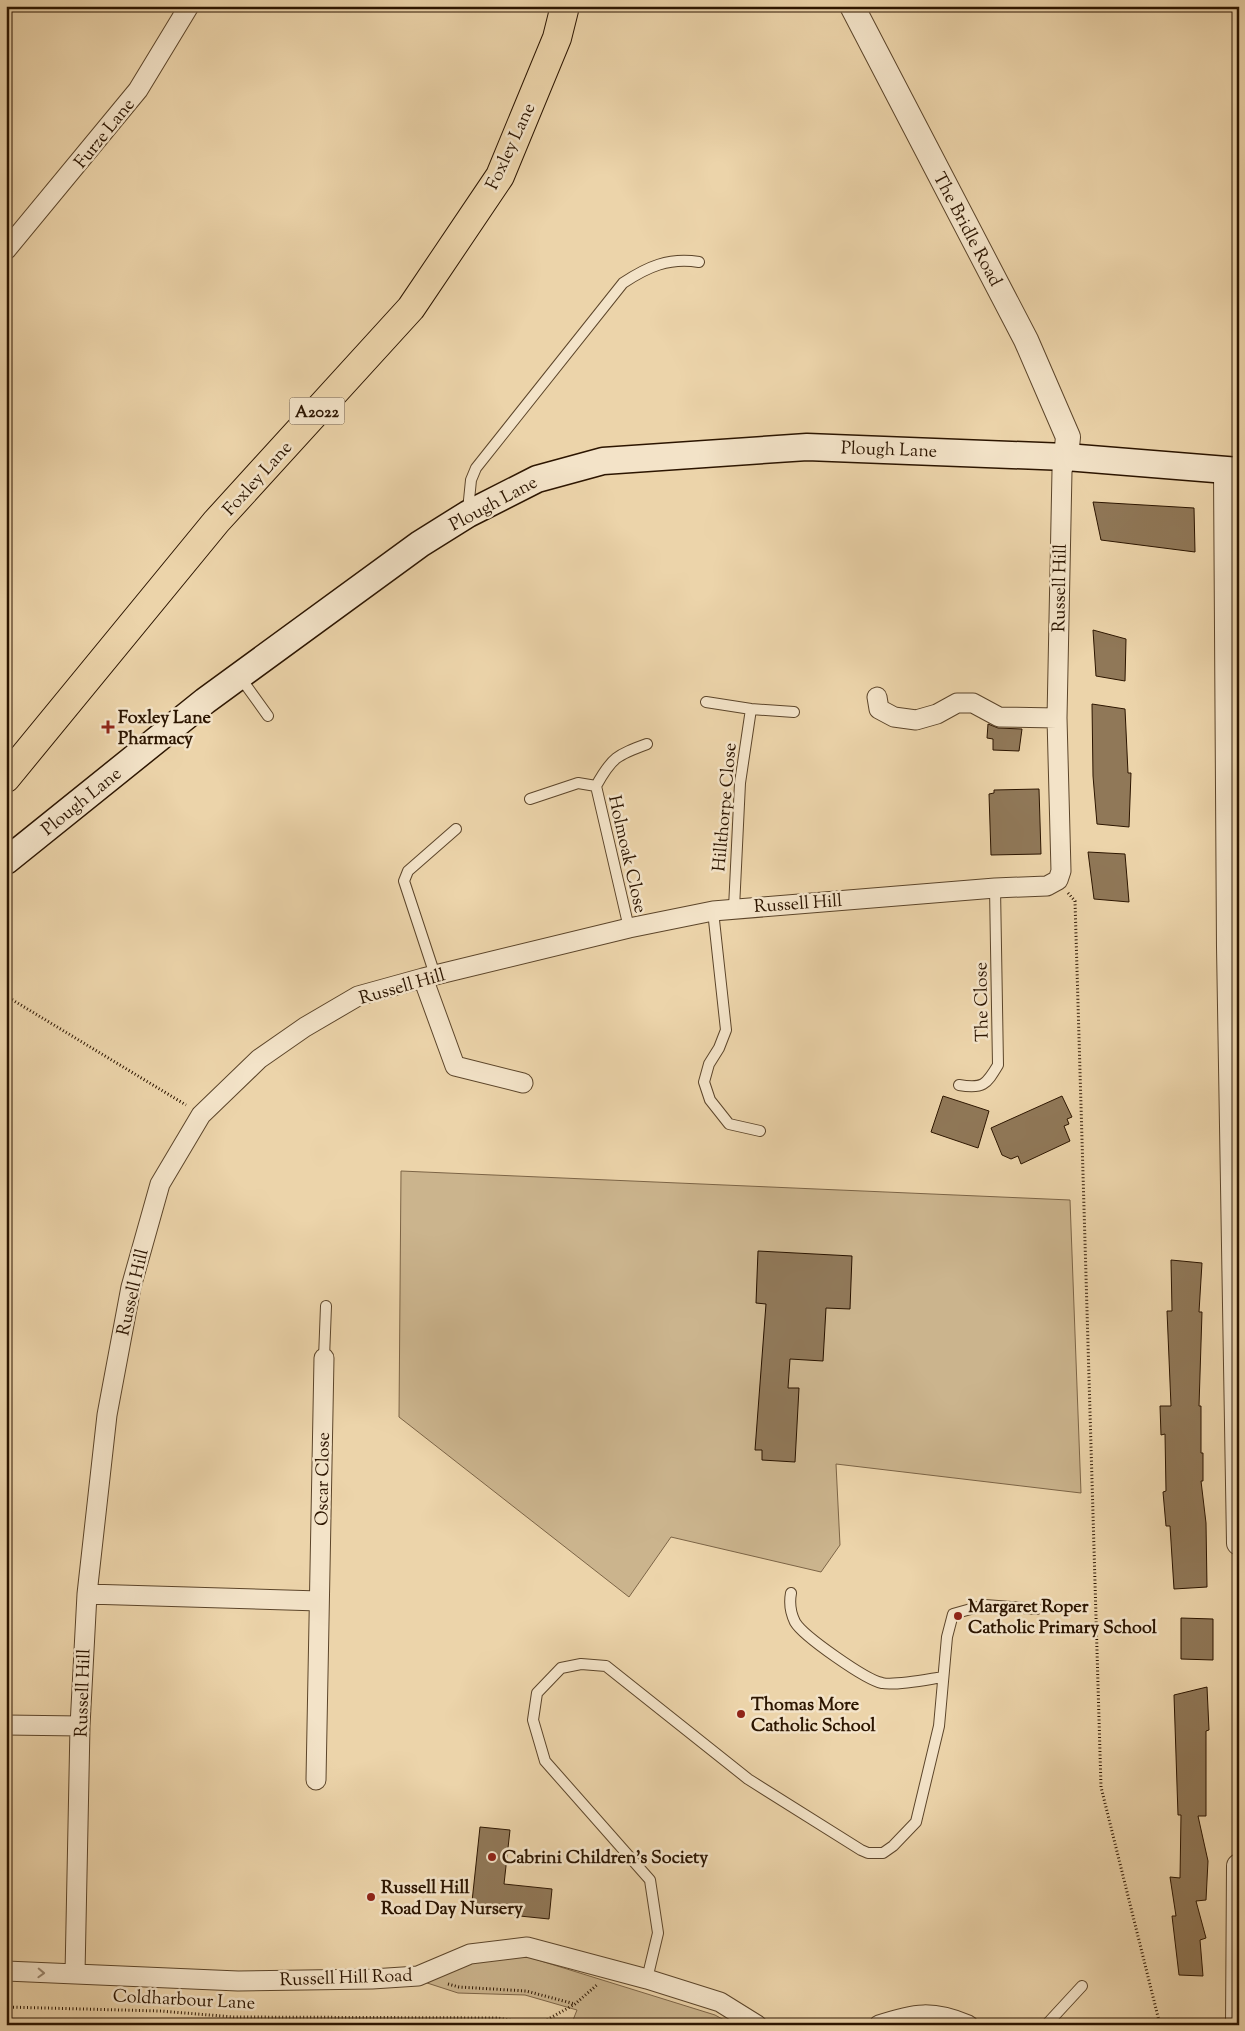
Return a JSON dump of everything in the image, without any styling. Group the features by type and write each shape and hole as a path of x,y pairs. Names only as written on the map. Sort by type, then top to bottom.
{"main road":[{"name":"Foxley Lane","path":"6,778 216,522 411,308 500,176 557,38 565,6"},
{"name":"Plough Lane","path":"6,861 239,676 420,544 468,514 536,479 603,462 806,447 1066,457 1232,471"}],"street":[{"name":"Furze Lane","path":"6,250 138,90 189,6"},
{"name":"The Bridle Road","path":"852,6 1026,340 1068,437 1066,457"},
{"name":"Russell Hill","path":"75,1974 80,1726 87,1594 107,1415 131,1286 160,1184 201,1115 258,1059 358,996 629,928 713,911 995,888 1047,886 1058,880 1061,871 1057,718 1062,471 1066,457"},
{"path":"1232,471 1229,928 1239,1543"},
{"path":"877,697 879,708 894,717 916,720 938,714 957,703 973,703 999,717 1057,718"},
{"path":"429,977 455,1066 524,1083"},
{"name":"Oscar Close","path":"316,1780 324,1358"},
{"path":"87,1594 319,1601"},
{"path":"6,1725 80,1726"},
{"path":"1238,2022 1239,1866"},
{"name":"Russell Hill Road","path":"6,1971 238,1981 372,1979 418,1976 470,1954 527,1947 647,1979 720,2002 757,2025"},
{"path":"878,2025 920,2014 946,2016 968,2025"}],"lane":[{"path":"468,514 471,480 476,468 623,284 644,268 685,259 699,262"},
{"path":"239,676 268,716"},
{"path":"706,702 751,709 794,712"},
{"name":"Hillthorpe Close","path":"734,908 740,782 751,709"},
{"name":"Holmoak Close","path":"629,928 596,786 604,772 620,754 647,744"},
{"name":"Holmoak Close","path":"530,799 578,783 596,786"},
{"path":"429,977 404,881 408,871 456,829"},
{"name":"The Close","path":"959,1085 976,1088 989,1081 998,1065 995,888"},
{"path":"713,911 726,1030 719,1048 709,1064 704,1082 710,1100 729,1124 760,1132"},
{"path":"324,1358 326,1306"},
{"path":"791,1593 789,1606 795,1622 806,1636 870,1678 883,1684 943,1677"},
{"path":"647,1979 658,1933 650,1880 545,1761 533,1720 537,1693 561,1668 581,1664 606,1666 748,1779 848,1842 868,1853 875,1854 893,1846 916,1822 939,1726 947,1637 953,1614 985,1606 1036,1609"},
{"path":"1046,2025 1082,1986"}],"path":[{"path":"1058,880 1075,901 1101,1787 1160,2025"},
{"path":"6,996 201,1115"},
{"path":"539,2025 575,2004 613,1970"},
{"path":"418,1976 459,1987 526,1991 575,2004"},
{"name":"Coldharbour Lane","path":"6,2006 160,2010 234,2017 498,2018 539,2025"}],"shaded area":[{"path":"401,1171 1070,1200 1081,1493 836,1464 840,1545 821,1572 671,1537 629,1597 399,1417"},
{"path":"525,1956 715,2015 733,2025 571,2025 577,2010 525,1995 458,1993 421,1981 473,1962"}],"building":[{"path":"1093,502 1194,508 1195,552 1101,540"},
{"path":"1093,630 1126,639 1125,681 1096,676"},
{"path":"1092,704 1125,709 1128,773 1131,773 1129,827 1097,824 1093,776"},
{"path":"988,724 998,728 1022,729 1019,751 993,750 993,739 987,738"},
{"path":"1039,789 1041,854 991,855 989,794 994,793 994,790"},
{"path":"1088,852 1125,854 1129,902 1094,899"},
{"path":"943,1096 989,1111 978,1148 931,1132"},
{"path":"1062,1096 1072,1117 1067,1119 1069,1124 1064,1126 1070,1141 1021,1164 1018,1156 1011,1159 1002,1155 991,1128"},
{"path":"758,1251 852,1256 850,1309 826,1308 823,1361 790,1359 788,1388 799,1388 795,1462 762,1460 762,1450 755,1450 766,1304 756,1303"},
{"path":"1171,1260 1202,1263 1199,1312 1202,1312 1199,1406 1201,1406 1203,1481 1201,1481 1206,1523 1207,1587 1174,1589 1170,1526 1166,1526 1163,1492 1166,1491 1165,1434 1161,1435 1160,1406 1171,1406 1167,1311 1172,1311"},
{"path":"1181,1618 1213,1619 1213,1660 1181,1659"},
{"path":"1207,1687 1209,1730 1206,1731 1206,1816 1198,1816 1208,1861 1206,1900 1196,1901 1206,1938 1200,1940 1203,1976 1179,1975 1172,1916 1176,1916 1170,1877 1180,1878 1181,1815 1178,1815 1174,1695"},
{"name":"Cabrini Children's Society","path":"480,1827 510,1830 504,1884 552,1889 549,1919 471,1911"}],"place":[{"name":"Foxley Lane Pharmacy","path":"108,727"},
{"name":"Margaret Roper Catholic Primary School","path":"958,1616"},
{"name":"Thomas More Catholic School","path":"741,1714"},
{"name":"Cabrini Children's Society","path":"492,1857"},
{"name":"Russell Hill Road Day Nursery","path":"371,1897"}]}
